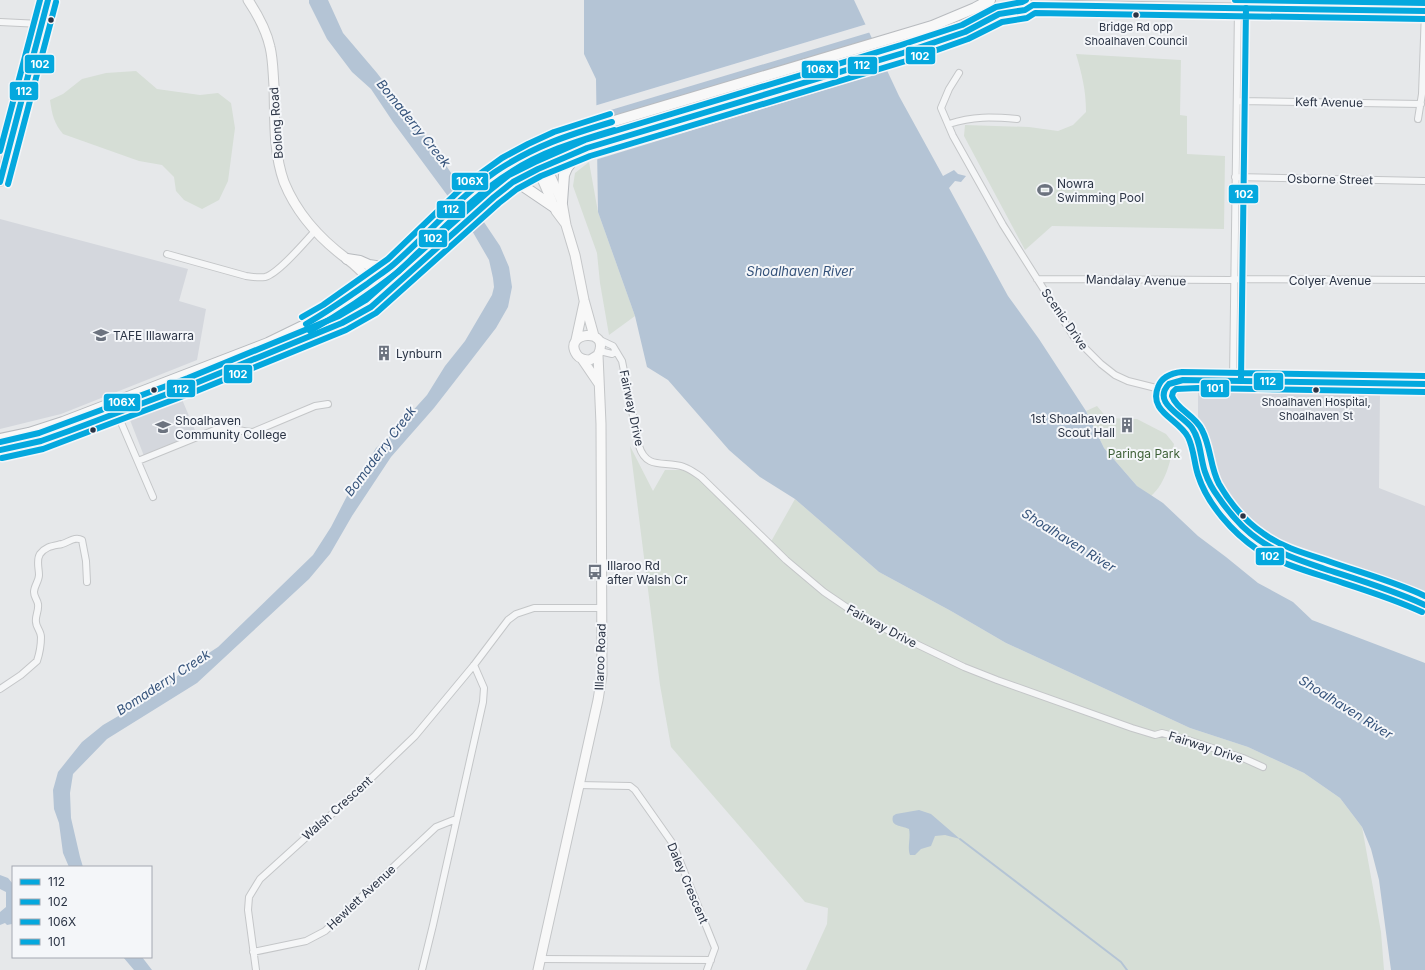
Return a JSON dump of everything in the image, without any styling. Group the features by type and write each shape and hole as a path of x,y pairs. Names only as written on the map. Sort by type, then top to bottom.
{"highway":[{"path":"0,439 29,433 63,422 220,362 290,333 327,312 393,265 443,216 485,179 514,159 534,149 571,134 932,26 990,0"},
{"path":"0,450 41,441 330,329 371,307 513,182 542,167 583,150 903,53 965,32 1022,0"},
{"path":"513,182 558,204 564,175 567,168 583,150"},
{"path":"344,257 382,268 393,265"}],"main road":[{"name":"Bolong Road","path":"248,0 262,22 270,48 273,65 276,149 285,183 295,203 315,231 344,257 382,297"},
{"path":"1070,0 1084,5"},
{"path":"999,14 1024,10 1033,5 1238,8 1319,4 1425,11"},
{"name":"Illaroo Road","path":"534,149 566,225 575,254 584,300 600,346 602,669 600,688 538,970"},
{"name":"Illaroo Road","path":"584,300 574,348 575,353 582,359 600,386"},
{"path":"576,340 582,335 586,334 596,338"},
{"path":"582,359 590,360 599,353"}],"street":[{"path":"0,182 48,0"},
{"path":"1233,380 1238,8"},
{"path":"1418,119 1421,104 1425,11"},
{"path":"0,22 41,24"},
{"name":"Scenic Drive","path":"959,73 949,89 942,108 956,141 1003,225 1074,337 1101,364 1115,375 1128,381 1164,390"},
{"name":"Keft Avenue","path":"1237,101 1421,104"},
{"path":"949,124 966,118 994,117 1017,119"},
{"name":"Osborne Street","path":"1235,177 1425,181"},
{"path":"167,254 246,276 256,278 266,277 276,271 315,231"},
{"name":"Mandalay Avenue","path":"1037,279 1235,279"},
{"name":"Colyer Avenue","path":"1235,279 1425,280"},
{"path":"596,338 613,346 616,351 612,354 599,353"},
{"name":"Fairway Drive","path":"616,351 622,361 639,446 643,456 651,462 678,465 692,470 786,560 840,604 877,625 964,667 997,680 1132,728 1155,735 1162,733 1185,739 1243,758 1263,767"},
{"path":"1425,384 1233,380 1172,382 1169,383 1164,390 1163,398 1165,403 1188,422 1195,434 1205,472 1216,495 1254,537 1287,556 1404,595 1425,605"},
{"path":"138,461 217,429 230,428 253,432 315,406 328,404"},
{"path":"63,422 88,418 108,411 117,412 153,497"},
{"path":"0,689 21,675 37,661 41,637 36,623 38,609 37,601 34,597 34,588 39,578 38,556 41,552 50,546 79,538 82,540 86,561 87,582"},
{"name":"Walsh Crescent","path":"256,970 248,910 249,897 260,879 415,736 474,665 508,620 516,614 534,608 601,608"},
{"path":"422,970 483,702 484,688 474,665"},
{"name":"Daley Crescent","path":"578,785 630,786 635,790 673,844 715,948 707,970"},
{"name":"Hewlett Avenue","path":"254,952 306,941 325,931 436,828 456,819"},
{"path":"540,959 711,960"}],"shaded area":[{"name":"TAFE Illawarra","path":"0,219 188,269 179,301 206,309 197,360 61,414 0,429"},
{"path":"1198,390 1380,392 1379,488 1425,506 1425,595 1412,588 1281,545 1272,540 1250,520 1218,482 1205,427 1198,421"},
{"name":"Shoalhaven Community College","path":"181,397 197,435 144,456 130,420 131,417"}],"green space":[{"path":"1076,54 1181,60 1180,115 1187,116 1187,154 1225,156 1224,229 1052,226 1025,250 964,136 965,125 1029,127 1058,131 1073,125 1086,112 1083,83"},
{"path":"136,71 157,89 200,95 218,93 231,103 235,128 228,181 219,200 202,209 184,200 176,191 174,177 162,165 139,161 63,134 57,126 50,100 63,94 82,79 106,73"},
{"path":"589,162 598,212 635,316 609,335 600,283 597,253 573,186 575,173"},
{"name":"Paringa Park","path":"1097,406 1107,418 1137,419 1166,434 1174,444 1164,479 1151,496 1137,486 1104,448 1086,411"},
{"path":"630,446 653,491 665,470 684,470 699,479 768,547 795,499 879,572 1006,643 1190,728 1248,747 1304,773 1340,798 1362,827 1381,932 1384,970 806,970 827,924 828,908 805,902 671,747 660,685"}],"water":[{"name":"Bomaderry Creek","path":"309,0 328,0 343,33 377,73 435,149 500,246 509,267 512,287 508,307 496,328 434,408 391,457 352,516 330,554 309,579 197,683 107,739 73,774 70,793 71,818 83,866 69,866 63,853 59,823 54,809 53,790 58,772 82,742 103,725 156,694 189,666 218,647 313,555 331,527 347,496 376,448 389,437 427,395 445,366 465,341 492,295 494,287 489,260 467,222 393,122 371,89 352,72 327,39 309,3"},
{"name":"Shoalhaven River","path":"584,0 854,0 899,96 943,176 954,170 958,174 966,176 961,182 955,181 949,188 1008,296 1039,339 1086,411 1104,448 1137,486 1163,503 1198,536 1258,583 1293,602 1312,620 1425,663 1425,970 1391,970 1379,880 1371,849 1362,827 1340,798 1304,773 1248,747 1190,728 1006,643 879,572 795,499 760,477 729,450 668,380 647,367 635,316 598,212 596,79 584,54"},
{"path":"919,810 931,814 960,839 945,835 935,836 931,846 921,849 915,855 910,855 909,829 895,824 893,822 893,816 896,814"},
{"path":"0,875 8,878 12,883 12,924 7,925 5,923 0,925 0,912 6,907 6,892 0,889"},
{"path":"124,958 143,958 152,970 134,970"}],"pier":[{"path":"867,24 871,32 594,115 594,106"},
{"path":"880,51 889,70 595,160 594,139"}],"waterway":[{"path":"960,839 1121,962 1127,970"}],"transit line":[{"name":"106X","path":"0,151 40,0"},
{"name":"112","path":"0,182 48,0"},
{"name":"106X","path":"0,442 39,433 188,378 339,316 366,300 509,175 585,140 901,45 962,25 996,7 1026,0"},
{"name":"106X","path":"1235,0 1425,3"},
{"name":"102","path":"8,184 56,2"},
{"name":"112","path":"0,450 41,441 69,431 191,385 342,323 371,307 494,197 513,182 538,169 587,148 903,53 965,32 999,14 1025,10 1033,5 1425,11"},
{"name":"102","path":"1241,380 1246,8"},
{"name":"102","path":"2,458 43,449 194,392 346,330 376,313 499,203 517,189 541,176 590,156 906,61 968,39 1002,22 1027,18 1035,13 1425,19"},
{"name":"106X","path":"302,317 323,305 388,259 466,184 502,158 554,132 610,114"},
{"name":"112","path":"306,324 322,315 391,267 468,193 495,172 524,155 552,142 612,122"},
{"name":"102","path":"310,331 333,318 398,272 475,198 511,172 548,152 614,130"},
{"name":"102","path":"1422,612 1385,597 1289,565 1258,550 1239,535 1222,517 1208,497 1198,475 1192,446 1188,437 1184,431 1161,409 1157,403 1156,396 1158,387 1162,380 1171,374 1182,372 1425,376"},
{"name":"112","path":"1425,384 1183,380 1169,384 1164,391 1166,403 1188,423 1195,433 1205,472 1215,492 1232,515 1253,536 1291,557 1363,581 1425,605"},
{"name":"101","path":"1425,392 1198,388 1176,389 1172,396 1174,401 1195,420 1202,430 1216,477 1223,491 1239,512 1257,529 1278,543 1293,549 1388,581 1425,596"}],"place":[{"name":"Bridge Rd opp Shoalhaven Council","path":"1136,15"},
{"name":"Nowra Swimming Pool","path":"1045,190"},
{"name":"TAFE Illawarra","path":"101,335"},
{"name":"Lynburn","path":"384,353"},
{"name":"Shoalhaven Hospital, Shoalhaven St","path":"1316,390"},
{"name":"1st Shoalhaven Scout Hall","path":"1127,425"},
{"name":"Shoalhaven Community College","path":"163,427"},
{"name":"Illaroo Rd after Walsh Cr","path":"595,572"}]}
